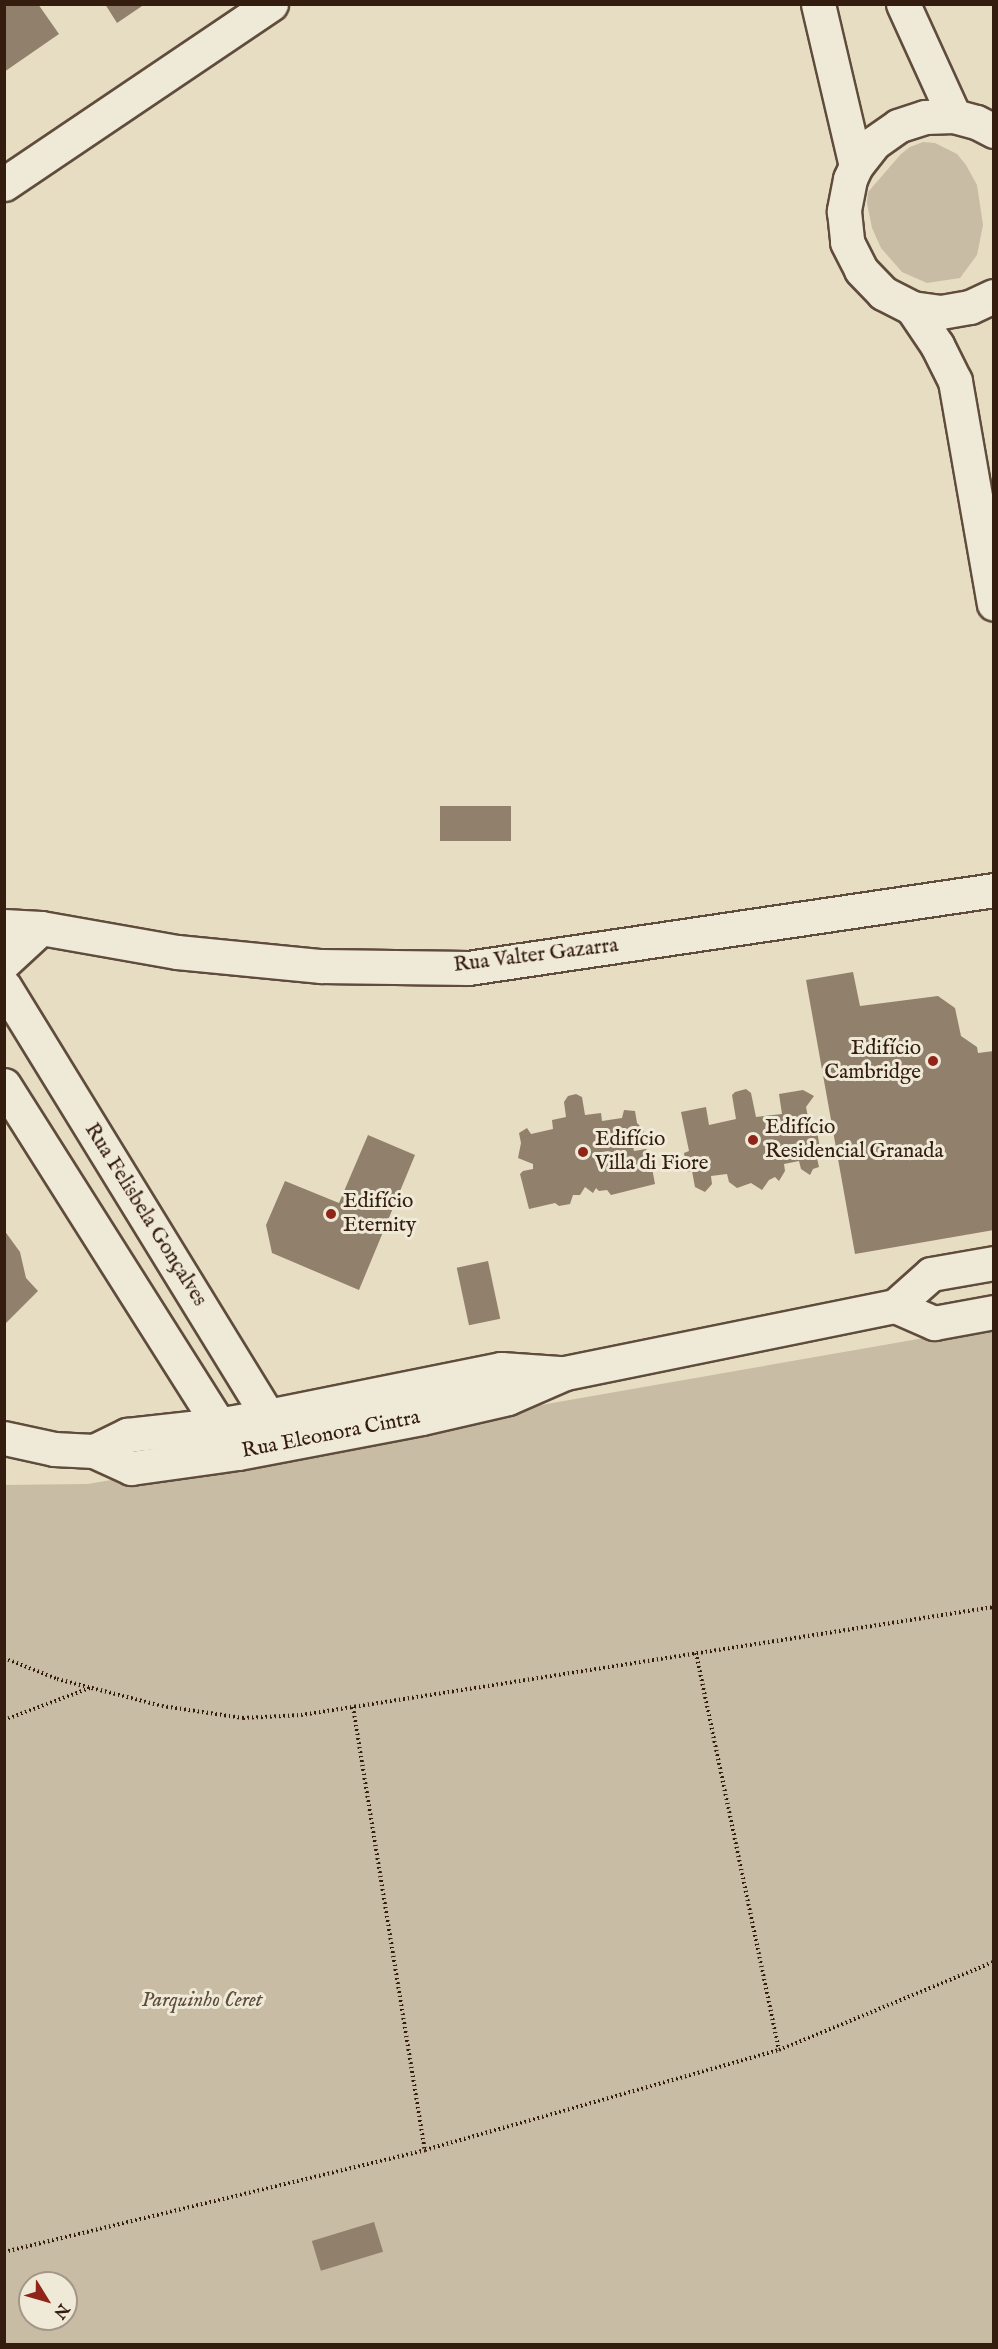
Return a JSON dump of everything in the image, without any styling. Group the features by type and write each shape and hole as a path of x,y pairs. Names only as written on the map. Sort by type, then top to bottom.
{"street":[{"path":"4,184 271,4"},
{"path":"818,4 856,166"},
{"path":"903,4 954,116"},
{"path":"993,131 976,122 954,116 925,117 898,126 874,143 856,166 850,179 844,211 847,242 861,270 883,293 912,308 941,312 970,307 993,296"},
{"path":"912,308 937,345 955,381 993,604"},
{"name":"Rua Valter Gazarra","path":"4,926 41,928 177,952 321,966 468,968 993,890"},
{"path":"4,962 41,928"},
{"name":"Rua Felisbela Gonçalves","path":"4,986 285,1444"},
{"path":"4,1085 217,1425 238,1454"},
{"path":"993,1263 931,1274 896,1306 934,1323 993,1312"},
{"name":"Rua Eleonora Cintra","path":"4,1438 54,1449 94,1451 131,1468 238,1454 422,1418 508,1398 565,1373 896,1306"},
{"name":"Rua Eleonora Cintra","path":"94,1451 127,1435 217,1425 268,1416 501,1369 565,1373"}],"path":[{"path":"4,1658 57,1679 90,1688 162,1706 243,1718 301,1715 993,1607"},
{"path":"696,1653 779,2050"},
{"path":"4,1720 90,1688"},
{"path":"353,1707 425,2150"},
{"path":"4,2252 425,2150 779,2050 993,1962"}],"green space":[{"path":"923,142 935,143 957,154 966,165 977,185 983,225 977,255 960,278 927,283 902,272 881,248 872,228 867,203 868,192 901,154 910,147"},
{"name":"Parquinho Ceret","path":"993,1326 993,2344 5,2344 4,1485 88,1484"}],"building":[{"path":"4,4 38,4 59,34 4,72"},
{"path":"105,4 145,4 117,23"},
{"path":"440,806 511,806 511,841 440,841"},
{"path":"853,972 860,1006 938,996 955,1008 961,1036 977,1047 978,1053 994,1051 994,1230 855,1254 806,980"},
{"name":"Edifício Residencial Granada","path":"746,1089 751,1093 756,1117 782,1114 779,1094 803,1090 814,1096 806,1107 811,1132 817,1131 820,1148 815,1149 819,1167 813,1169 810,1175 801,1169 799,1161 784,1164 785,1171 779,1181 775,1177 769,1180 762,1190 751,1183 737,1188 729,1182 727,1174 711,1176 712,1184 705,1192 695,1187 692,1171 687,1172 684,1153 689,1151 681,1112 706,1107 709,1125 736,1119 732,1095"},
{"name":"Edifício Villa di Fiore","path":"576,1094 582,1097 585,1115 601,1113 602,1121 622,1118 624,1110 635,1111 637,1123 643,1129 645,1136 639,1144 633,1146 634,1151 646,1149 649,1152 655,1184 611,1195 607,1190 599,1191 596,1188 593,1193 585,1187 580,1195 573,1195 570,1204 559,1206 555,1203 529,1209 520,1174 533,1169 533,1164 518,1158 521,1143 519,1133 527,1128 531,1134 553,1129 552,1120 566,1117 564,1102 568,1096"},
{"name":"Edifício Eternity","path":"368,1135 415,1155 359,1290 272,1253 266,1225 285,1181 339,1203"},
{"path":"4,1230 20,1252 26,1278 38,1291 4,1325"},
{"path":"488,1261 500,1319 469,1325 457,1268"},
{"path":"374,2222 383,2252 321,2271 312,2241"}],"place":[{"name":"Edifício Cambridge","path":"933,1061"},
{"name":"Edifício Residencial Granada","path":"753,1140"},
{"name":"Edifício Villa di Fiore","path":"583,1152"},
{"name":"Edifício Eternity","path":"331,1214"}]}
